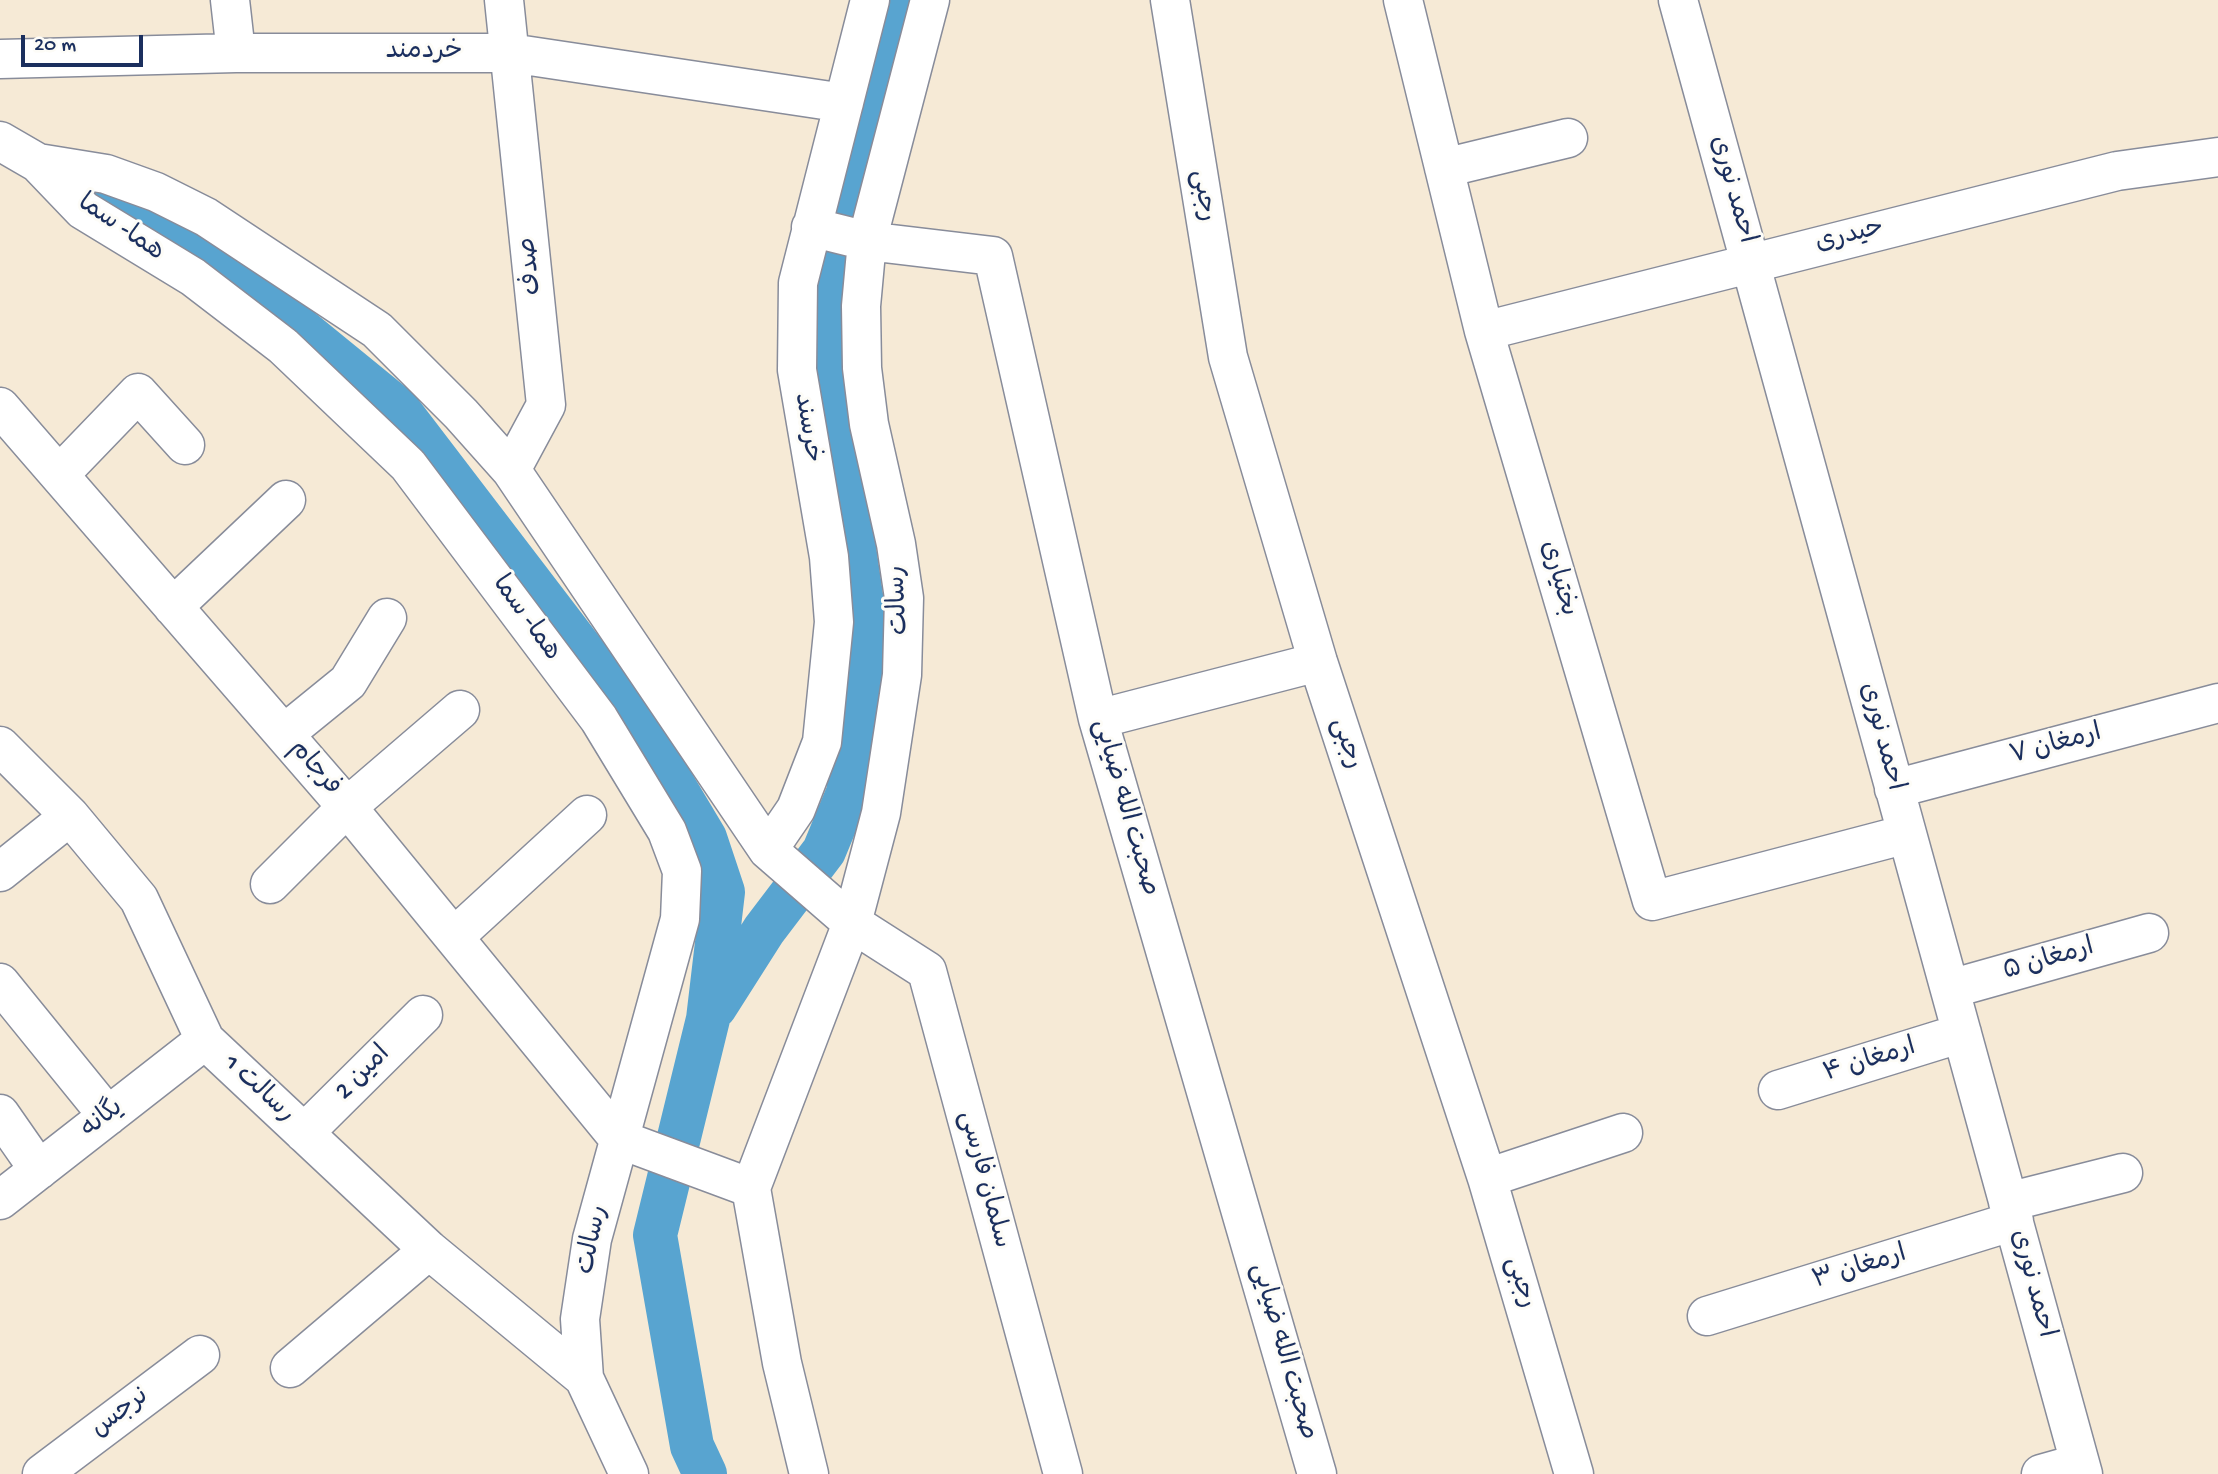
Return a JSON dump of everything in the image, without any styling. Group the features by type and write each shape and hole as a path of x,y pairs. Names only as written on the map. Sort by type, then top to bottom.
{"street":[{"path":"230,0 236,53"},
{"name":"صدف","path":"504,0 546,405 511,470"},
{"name":"خرسند","path":"768,850 796,809 822,743 834,622 829,557 797,370 798,283 870,0"},
{"name":"رسالت","path":"751,1188 852,923 881,813 902,675 904,598 896,544 869,424 862,368 861,306 867,241 930,0"},
{"name":"رجبی","path":"1170,0 1228,357 1318,662 1487,1178 1574,1474"},
{"name":"بختیاری","path":"1403,0 1484,331 1653,901 1907,834"},
{"name":"احمد نوری","path":"1678,0 2082,1468"},
{"name":"خردمند","path":"0,59 236,53 510,53 845,103"},
{"path":"1444,169 1568,138"},
{"path":"0,141 38,163"},
{"name":"حیدری","path":"1484,331 1751,261 2117,171 2218,157"},
{"name":"هما- سما","path":"38,163 106,174 156,192 206,217 255,247 377,330 461,414 511,470 768,850"},
{"name":"هما- سما","path":"38,163 83,210 193,277 283,346 408,465 599,719 667,831 682,871 680,919 619,1139"},
{"path":"811,227 867,241"},
{"name":"صحبت الله ضیایی","path":"867,241 993,256 1098,719 1317,1474"},
{"path":"59,475 138,393 185,445"},
{"name":"فرجام","path":"0,407 347,807 619,1139"},
{"path":"173,607 286,500"},
{"path":"284,734 348,682 387,618"},
{"path":"1098,719 1318,662"},
{"name":"ارمغان ۷","path":"1894,789 2218,703"},
{"path":"270,884 347,807 460,710"},
{"name":"رسالت 1","path":"0,746 71,816 139,898 205,1040 429,1250 583,1378"},
{"path":"454,937 587,814"},
{"path":"0,872 71,816"},
{"name":"سلمان فارسی","path":"768,850 852,923 927,971 1063,1474"},
{"name":"ارمغان ۵","path":"1950,989 2149,933"},
{"path":"0,983 108,1116"},
{"name":"امین 2","path":"304,1133 424,1015"},
{"name":"ارمغان ۴","path":"1778,1090 1962,1034"},
{"name":"یگانه","path":"0,1200 205,1040"},
{"path":"0,1114 39,1170"},
{"path":"1487,1178 1623,1133"},
{"path":"619,1139 751,1188 782,1363 809,1474"},
{"name":"رسالت","path":"619,1139 592,1239 580,1319 583,1378 629,1474"},
{"name":"ارمغان ۳","path":"1707,1316 2123,1173"},
{"path":"290,1368 429,1250"},
{"name":"نرجس","path":"42,1474 200,1355"},
{"path":"2041,1474 2082,1468"}],"waterway":[{"path":"715,1007 764,930 824,851 848,793 859,709 863,609 831,390 825,316 828,255 896,0"},
{"path":"101,192 202,249 398,409 631,714 705,838 723,892 708,1019 655,1235 692,1446 705,1474"}]}
